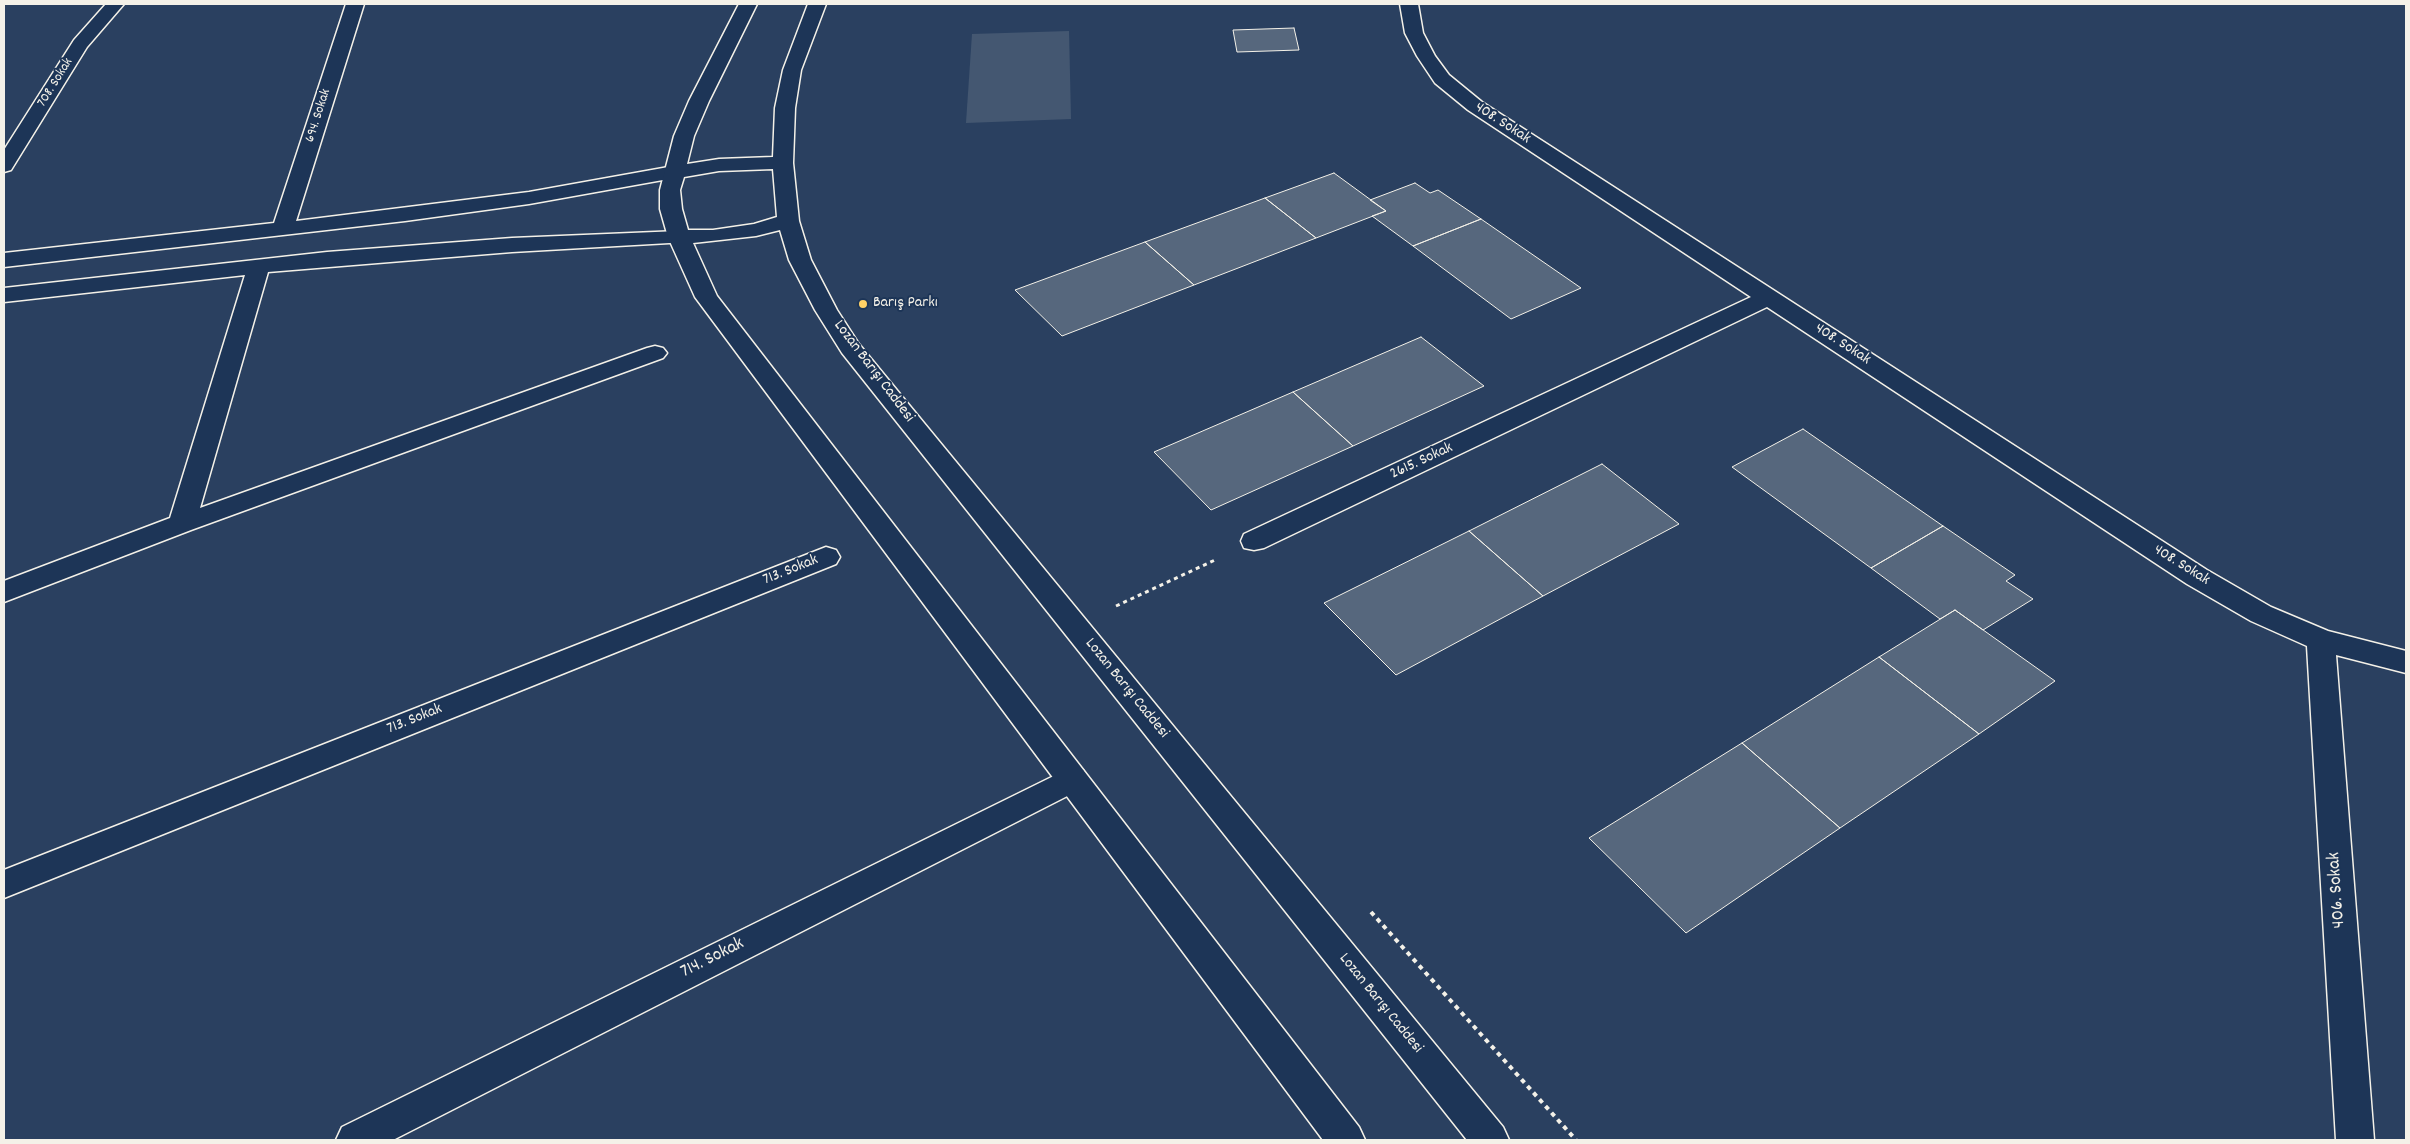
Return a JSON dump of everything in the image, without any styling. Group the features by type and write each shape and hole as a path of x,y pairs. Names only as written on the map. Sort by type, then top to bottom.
{"street":[{"name":"708. Sokak","path":"4,166 80,44 115,4"},
{"name":"694. Sokak","path":"282,229 355,4"},
{"path":"748,4 699,101 684,136 670,190 671,209 679,237 706,296 1346,1140"},
{"name":"Lozan Barışı Caddesi","path":"817,4 792,70 785,108 782,140 788,221 800,260 826,310 850,348 1490,1140"},
{"name":"408. Sokak","path":"1409,4 1414,33 1426,56 1442,79 1458,94 2197,577 2261,614 2321,640 2406,662"},
{"path":"4,260 405,215 529,198 719,165 783,163"},
{"path":"4,295 327,259 512,245 713,236 739,233 788,221"},
{"path":"182,524 258,266"},
{"name":"2615. Sokak","path":"1254,541 1769,297"},
{"path":"4,592 182,524 655,354"},
{"name":"713. Sokak","path":"4,884 826,557"},
{"name":"406. Sokak","path":"2321,640 2355,1140"},
{"name":"714. Sokak","path":"355,1140 1072,779"}],"path":[{"path":"1075,626 1254,541"}],"shaded area":[{"path":"1069,31 1071,119 966,123 972,34"}],"building":[{"path":"1294,28 1299,50 1237,52 1233,30"},
{"path":"1334,173 1386,211 1316,238 1265,198"},
{"path":"1415,183 1430,193 1438,190 1481,219 1413,246 1372,216 1386,211 1370,200"},
{"path":"1265,198 1316,238 1194,285 1145,242"},
{"path":"1481,219 1581,288 1511,319 1413,246"},
{"path":"1145,242 1194,285 1062,336 1015,290"},
{"path":"1421,337 1484,386 1353,446 1293,392"},
{"path":"1293,392 1353,446 1211,510 1154,452"},
{"path":"1803,429 1943,526 1871,568 1732,467"},
{"path":"1602,464 1679,524 1543,596 1469,531"},
{"path":"1943,526 2015,575 2006,581 2033,599 1983,630 1955,610 1940,619 1871,568"},
{"path":"1469,531 1543,596 1396,675 1324,603"},
{"path":"1955,610 2055,681 1979,734 1879,657"},
{"path":"1879,657 1979,734 1840,828 1742,743"},
{"path":"1742,743 1840,828 1686,933 1589,838"}],"place":[{"name":"Barış Parkı","path":"863,304"}]}
